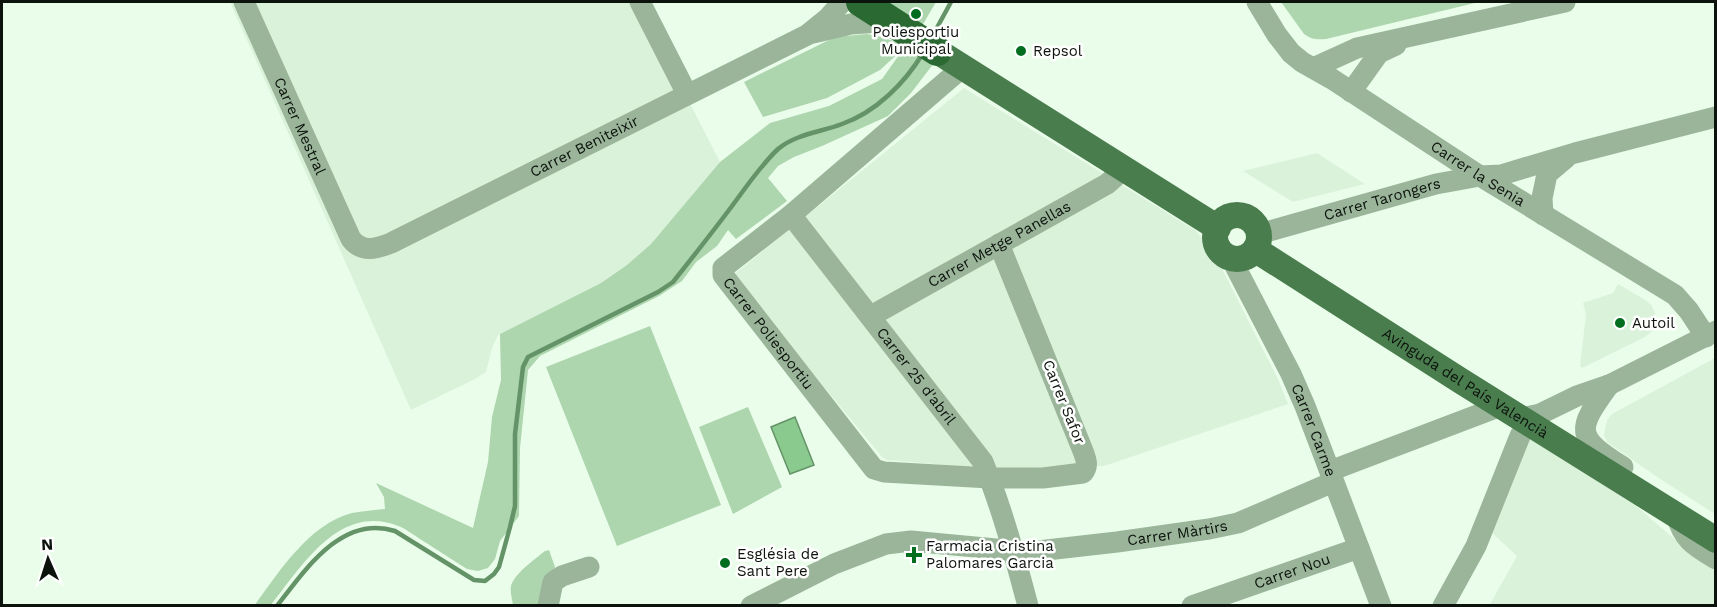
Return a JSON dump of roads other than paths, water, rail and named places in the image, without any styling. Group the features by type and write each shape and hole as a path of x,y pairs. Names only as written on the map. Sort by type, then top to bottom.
{"highway":[{"path":"855,2 937,51"}],"main road":[{"path":"937,51 1218,228"},
{"path":"1238,216 1247,218 1253,222 1250,248 1224,255 1218,248 1216,239 1218,228 1226,219 1238,216"},
{"name":"Avinguda del País Valencià","path":"1250,248 1520,422 1716,540"}],"street":[{"name":"Carrer Mestral","path":"244,2 351,239 361,248"},
{"path":"640,2 687,94"},
{"name":"Carrer Beniteixir","path":"807,35 828,18 855,2"},
{"name":"Carrer Beniteixir","path":"840,26 855,16 855,2"},
{"name":"Carrer la Senia","path":"1257,2 1277,36 1302,62 1480,176 1675,295 1711,334"},
{"path":"1312,68 1358,48 1564,2"},
{"name":"Carrer Beniteixir","path":"361,248 378,248 391,243 807,35 866,22 900,27"},
{"path":"1351,92 1380,53 1415,36"},
{"name":"Carrer Poliesportiu","path":"963,67 791,215 723,268 723,275 874,469 884,472 990,478"},
{"name":"Carrer Tarongers","path":"1250,248 1436,184 1480,176 1501,175 1575,153 1716,117"},
{"name":"Carrer Tarongers","path":"1507,192 1535,172 1575,153"},
{"name":"Carrer Tarongers","path":"1544,215 1542,198 1547,174 1575,153"},
{"name":"Carrer Metge Panellas","path":"871,316 1107,184 1122,166"},
{"name":"Carrer 25 d'abril","path":"791,215 983,462 1013,551 1028,606"},
{"name":"Carrer Safor","path":"990,478 1043,478 1083,473 1087,462 999,244"},
{"name":"Carrer Carme","path":"1250,248 1236,268 1291,374 1381,606"},
{"name":"Carrer Màrtirs","path":"751,606 834,564 895,542 911,541 1029,552 1209,530 1230,525 1332,477 1520,422 1567,416 1609,385 1711,334"},
{"path":"1609,385 1585,426 1588,440 1600,453 1716,526"},
{"path":"1443,606 1476,546 1520,422"},
{"path":"1676,514 1685,537 1697,548 1716,559"},
{"name":"Carrer Nou","path":"1191,606 1359,548"},
{"path":"548,606 553,582 562,576 589,567"}],"waterway":[{"path":"933,35 951,2"},
{"path":"277,606 313,562 342,538 358,530 376,528 395,531 474,580 485,581 494,574 499,567 515,506 515,434 523,367 528,357 658,292 673,282 758,171 778,149 793,140 842,124 866,112 878,104 908,75 923,53"}],"place":[{"name":"Poliesportiu Municipal","path":"916,14"},
{"name":"Repsol","path":"1021,51"},
{"name":"Autoil","path":"1620,323"},
{"name":"Farmacia Cristina Palomares Garcia","path":"914,555"},
{"name":"Església de Sant Pere","path":"725,563"}]}
